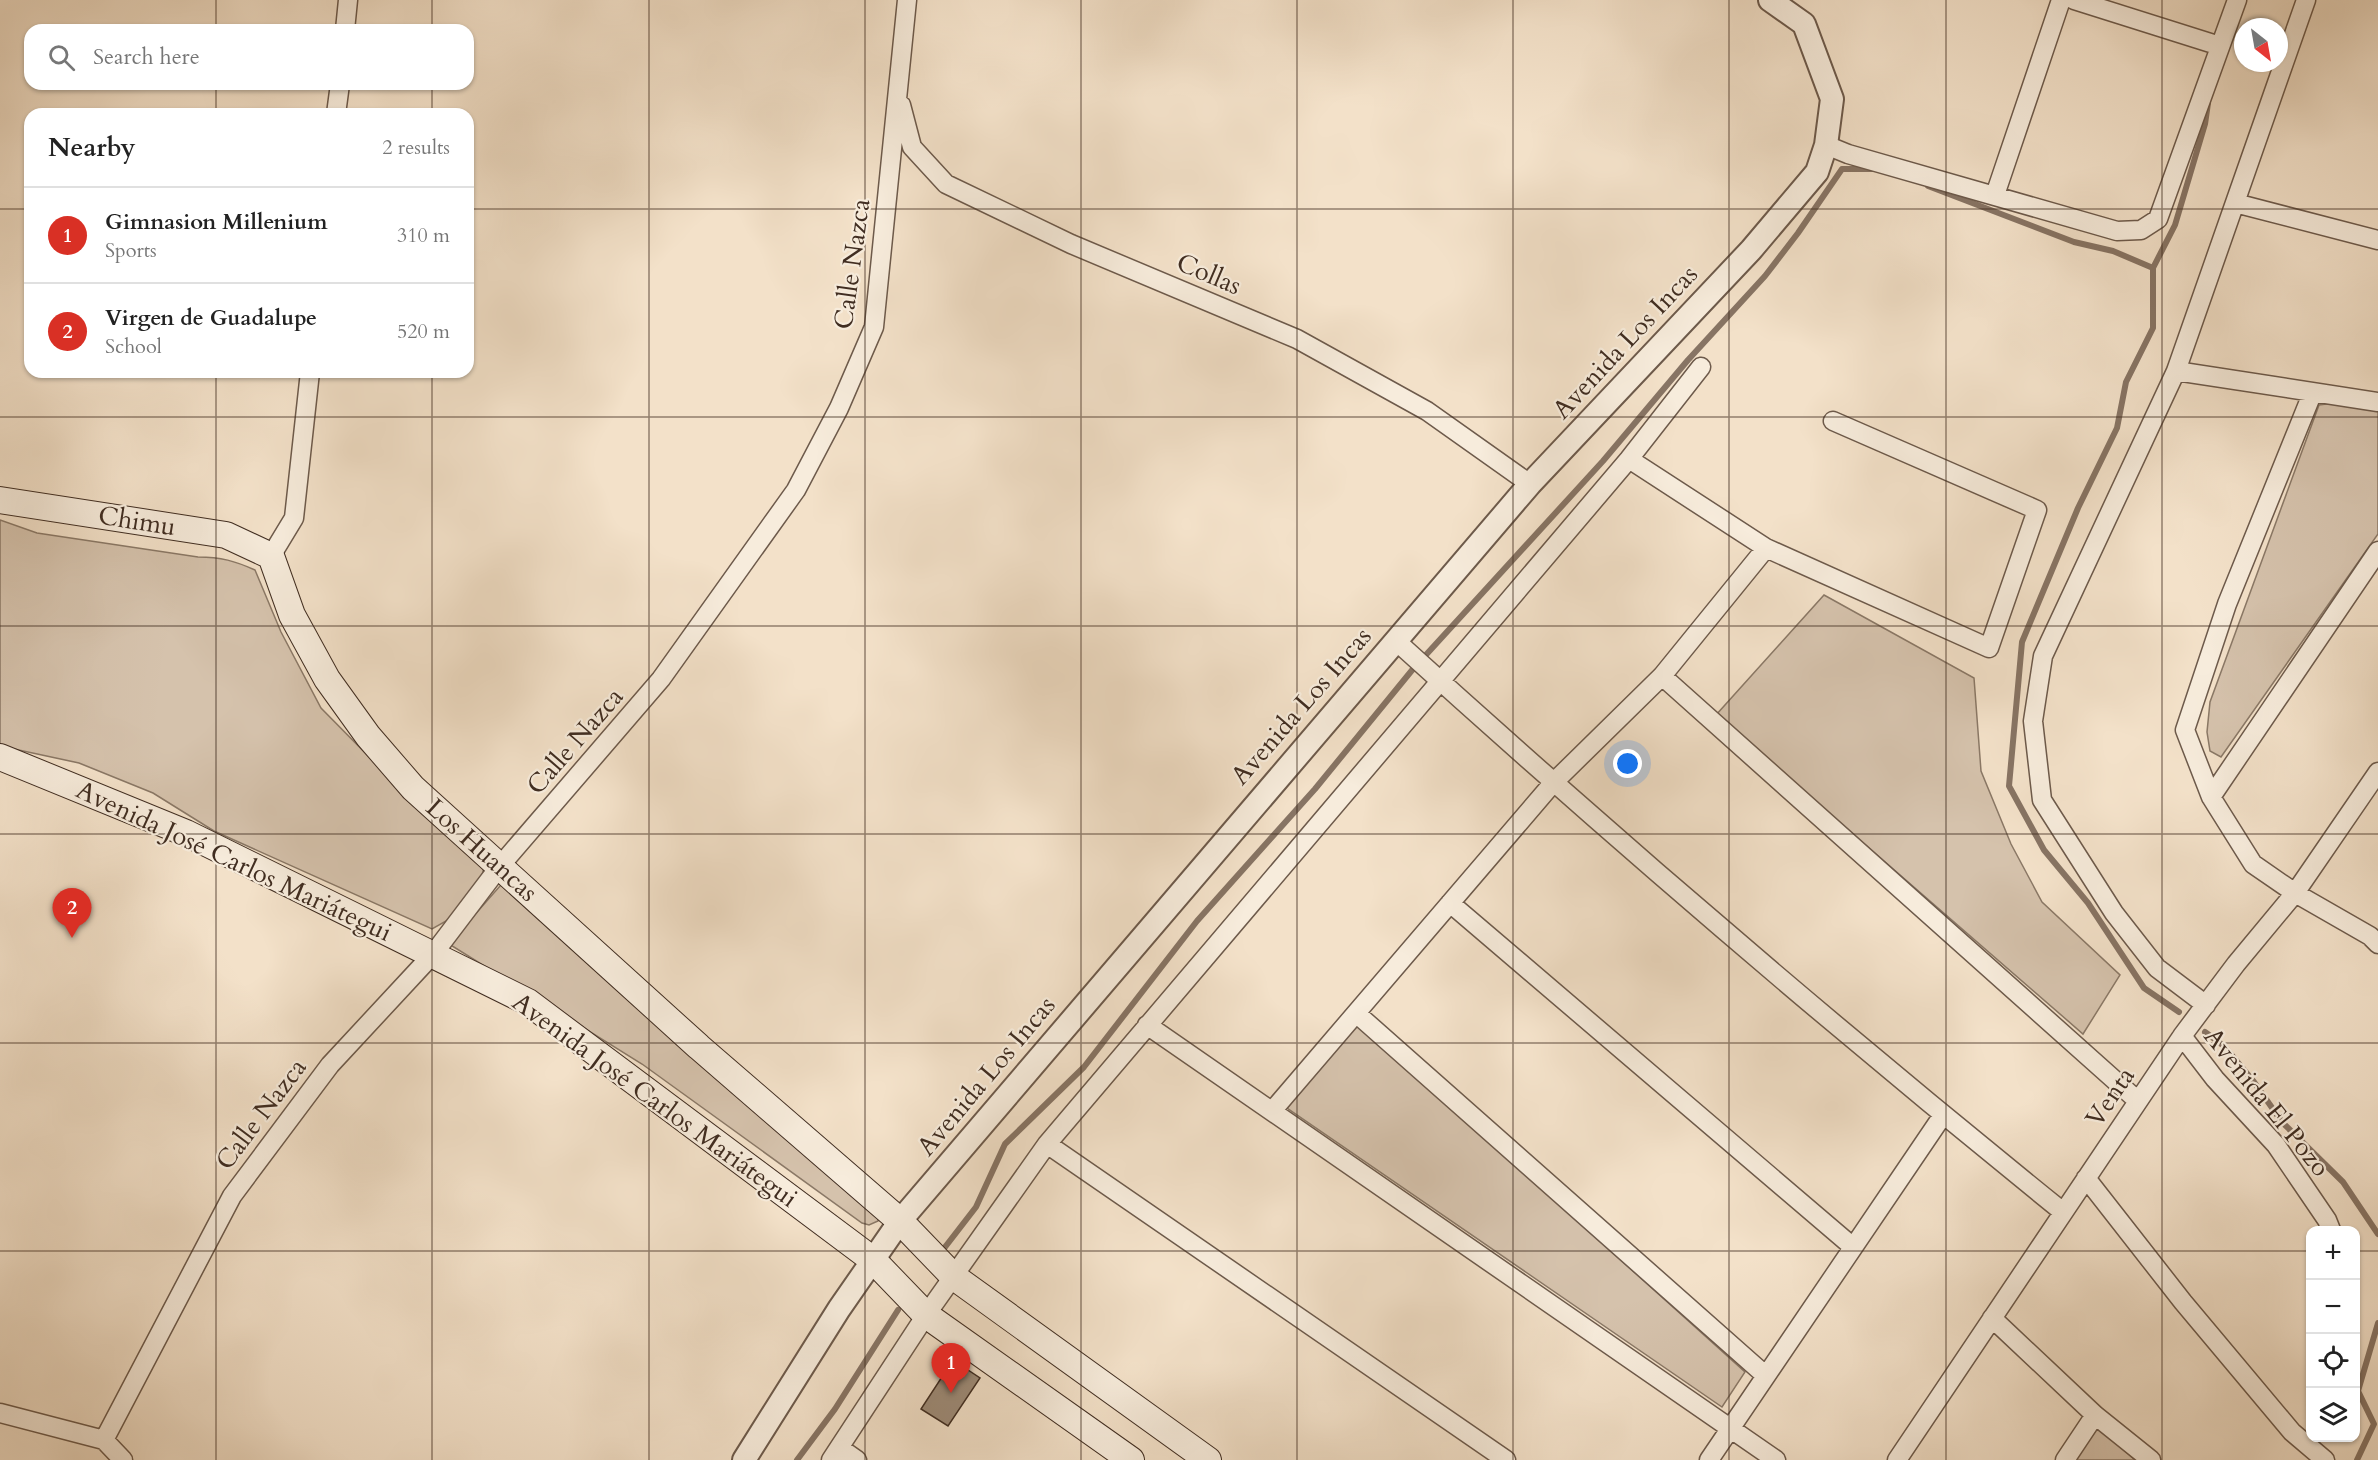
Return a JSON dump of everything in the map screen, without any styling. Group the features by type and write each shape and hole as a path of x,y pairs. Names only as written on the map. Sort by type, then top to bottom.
{"main road":[{"name":"Chimu","path":"0,500 226,535 270,556"},
{"name":"Los Huancas","path":"270,556 292,615 327,679 368,736 413,788 699,1047 900,1221"},
{"name":"Avenida José Carlos Mariátegui","path":"0,758 186,834 434,953 528,1002 873,1260 926,1315 1131,1460"},
{"path":"900,1221 954,1276 1208,1460"}],"street":[{"path":"346,24 348,0"},
{"name":"Calle Nazca","path":"104,1440 232,1196 330,1065 434,953 500,866 662,679 796,490 834,418 874,327 907,0"},
{"name":"Avenida Los Incas","path":"744,1460 900,1221 1530,484 1750,250 1817,172 1827,145 1832,99 1804,24 1770,0"},
{"path":"1995,195 2061,0"},
{"path":"2074,0 2220,46"},
{"path":"1827,145 1848,154 2117,231 2141,230 2158,219 2237,0"},
{"path":"2206,1005 2157,968 2114,913 2042,800 2033,721 2043,656 2176,371 2306,0"},
{"path":"337,108 338,90"},
{"name":"Collas","path":"898,96 912,147 946,184 1071,244 1297,339 1427,411 1530,484"},
{"path":"2235,203 2378,240"},
{"path":"857,1460 835,1454 926,1315 1047,1144 1629,459 1701,367"},
{"path":"2176,371 2312,394 2378,402"},
{"path":"270,556 294,518 309,378"},
{"path":"2312,394 2227,604 2185,730 2211,797 2253,864 2295,893 2370,936 2378,944"},
{"path":"1629,459 1766,548 1989,648 2037,510 1833,421"},
{"path":"1273,1110 1553,783 1662,676 1766,548"},
{"path":"2211,797 2378,551"},
{"path":"1395,640 1553,783 1943,1115 2063,1212"},
{"path":"1662,676 2138,1101"},
{"name":"Venta","path":"1897,1460 2182,1036 2295,893 2378,772"},
{"path":"1450,903 1853,1247"},
{"path":"1357,1014 1766,1375"},
{"path":"1147,1024 1776,1460"},
{"name":"Avenida El Pozo","path":"2182,1036 2215,1079 2276,1145 2329,1226"},
{"path":"1709,1460 1943,1115"},
{"path":"1047,1144 1506,1460"},
{"path":"2086,1178 2183,1302 2292,1432 2322,1459"},
{"path":"1992,1318 2095,1415 2151,1460"},
{"path":"0,1413 104,1440 123,1460"},
{"path":"2065,1460 2095,1415"},
{"path":"2322,1459 2325,1442"}],"shaded area":[{"path":"2334,403 2378,409 2378,534 2221,757 2210,751 2207,732 2210,702 2319,405"},
{"path":"0,520 37,533 221,559 255,570 281,632 321,708 385,773 485,862 481,881 448,920 432,929 214,831 153,793 79,763 0,746"},
{"path":"1824,595 1974,678 1981,771 2011,844 2042,902 2120,975 2083,1034 1716,715"},
{"path":"514,870 878,1214 878,1221 869,1225 862,1223 642,1064 449,944"},
{"path":"1358,1023 1745,1372 1722,1407 1287,1108"},
{"path":"2097,1426 2135,1460 2074,1460"}],"building":[{"path":"953,1360 980,1378 948,1426 921,1409"}],"waterway":[{"path":"2179,1012 2144,988 2088,903 2044,850 2009,786 2022,642 2078,508 2117,428 2126,382 2153,328 2153,268 2175,225 2205,124 2208,103"},
{"path":"1424,657 1603,461 1688,360 1765,276 1842,169 1873,169"},
{"path":"1928,186 2074,242 2113,251 2153,268"},
{"path":"942,1251 976,1207 1005,1144 1084,1067 1197,921 1315,789 1413,669"},
{"path":"2205,1032 2224,1046 2254,1082 2282,1122 2343,1182 2378,1234"},
{"path":"797,1460 835,1409 898,1310"},
{"path":"2357,1460 2374,1424 2358,1391 2378,1323"}],"place":[{"name":"Virgen de Guadalupe","path":"72,938"},
{"name":"Gimnasion Millenium","path":"951,1393"}]}
